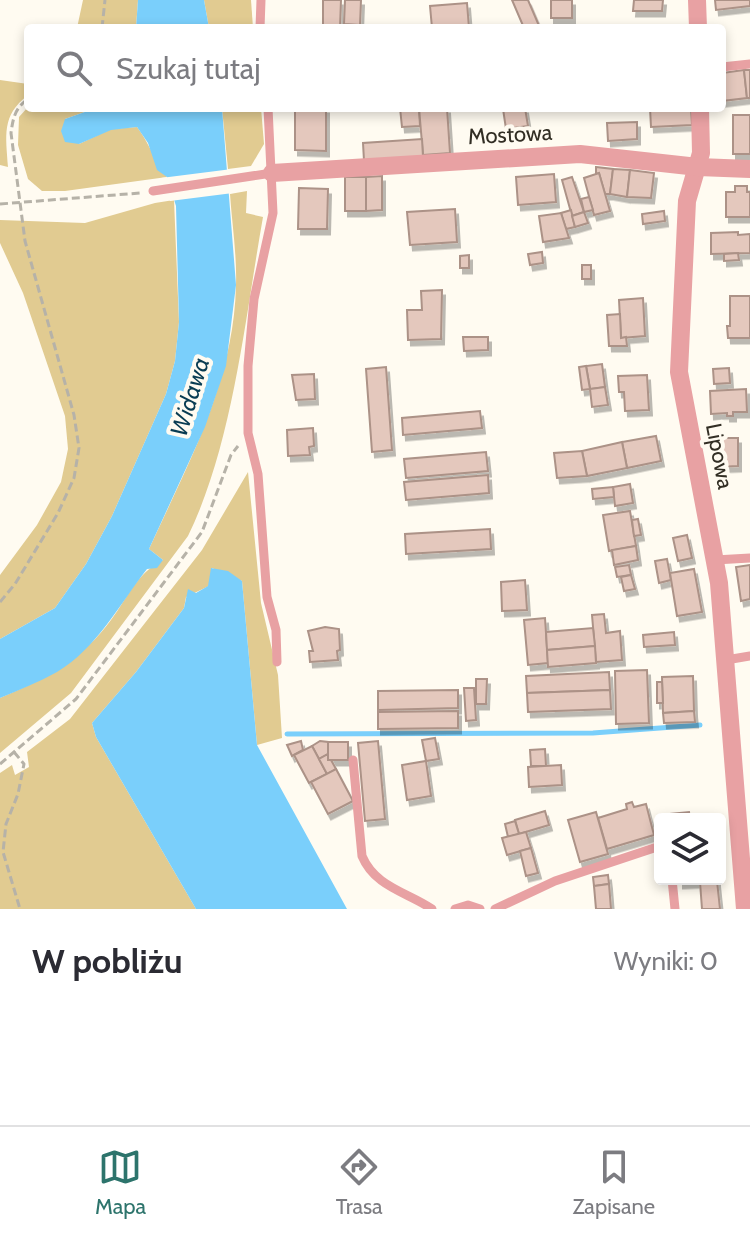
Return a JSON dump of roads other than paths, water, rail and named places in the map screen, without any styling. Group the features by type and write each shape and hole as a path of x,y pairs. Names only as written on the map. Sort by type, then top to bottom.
{"street":[{"path":"697,0 698,24"},
{"name":"Lipowa","path":"700,112 701,153 687,201 679,372 715,560 745,909"},
{"name":"Mostowa","path":"272,173 580,154 698,167 750,169"}],"lane":[{"path":"260,24 261,0"},
{"path":"726,67 750,64"},
{"path":"268,112 273,213 254,299 248,366 248,433 258,474 267,597 276,630 277,662"},
{"name":"Mostowa","path":"153,191 272,173"},
{"path":"715,560 750,558"},
{"path":"726,660 750,656"},
{"path":"353,760 362,856 367,867 383,883 432,909"},
{"path":"495,909 555,881 654,848"},
{"path":"673,885 675,909"},
{"path":"455,909 468,905 480,909"}],"water":[{"path":"138,0 204,0 208,24 136,24"},
{"name":"Widawa","path":"85,112 222,112 236,285 226,366 205,427 149,549 163,560 157,568 147,569 84,651 50,676 0,698 0,639 55,608 86,564 112,516 166,394 175,361 179,322 176,206 167,177 157,170 148,143 137,127 111,130 79,144 65,142 61,131 65,119"},
{"path":"211,568 228,571 242,581 257,745 347,909 196,909 96,737 92,723 136,672 184,608 188,589 196,593 208,586"}],"waterway":[{"path":"287,734 593,733 700,725"}]}
